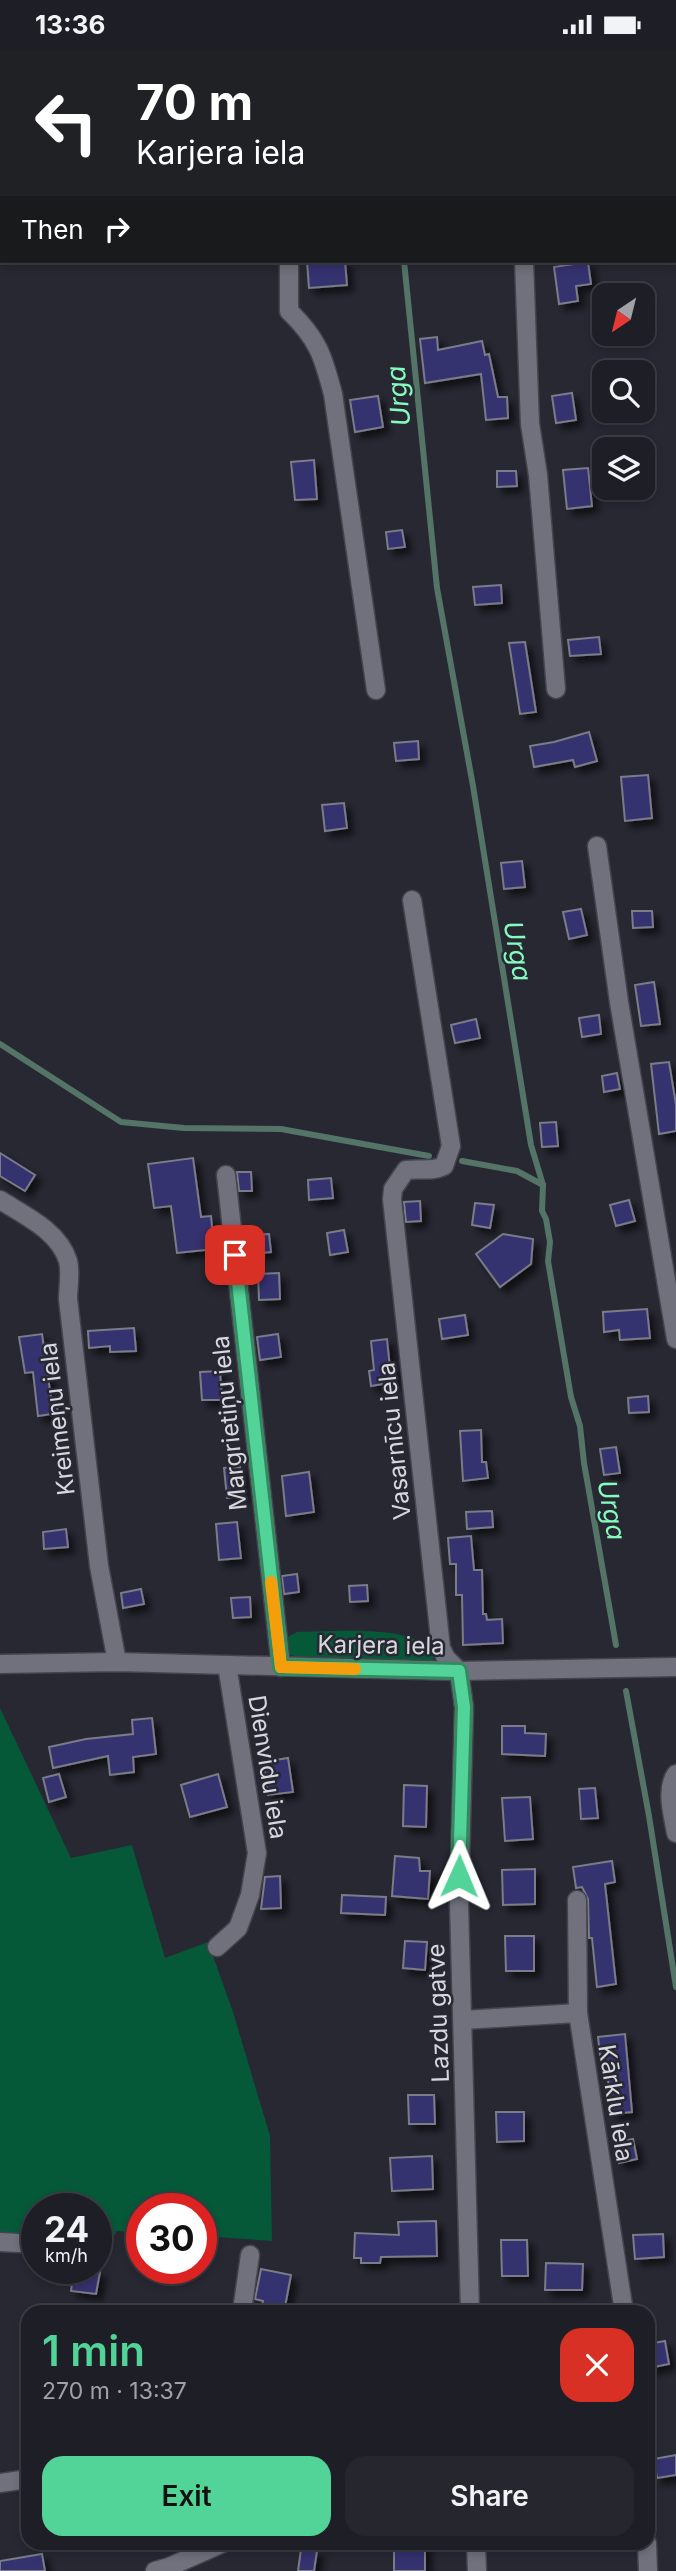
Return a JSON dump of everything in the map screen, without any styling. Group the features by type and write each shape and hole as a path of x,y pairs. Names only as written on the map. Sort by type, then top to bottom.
{"street":[{"path":"289,263 289,310 306,326 322,352 333,394 376,690"},
{"path":"524,263 530,423 538,475 556,689"},
{"path":"597,846 619,1002 676,1339"},
{"name":"Vasarnīcu iela","path":"412,900 451,1146 444,1166 434,1171 420,1168 406,1170 393,1189 392,1199 441,1648 446,1658 459,1671"},
{"name":"Margrietiņu iela","path":"226,1175 281,1667"},
{"name":"Kreimeņu iela","path":"0,1200 42,1227 59,1243 68,1262 68,1299 99,1566 117,1662"},
{"name":"Karjera iela","path":"0,1664 117,1662 459,1671 676,1667"},
{"name":"Dienvidu iela","path":"217,1947 239,1928 250,1895 257,1853 227,1665"},
{"name":"Lazdu gatve","path":"459,1671 464,1707 458,1903 470,2305"},
{"path":"676,1774 670,1794 676,1833"},
{"name":"Kārklu iela","path":"577,1900 578,2013 623,2305"},
{"path":"463,2019 578,2013"},
{"path":"0,2242 21,2243"},
{"path":"243,2305 250,2255"},
{"path":"0,2483 21,2480"},
{"path":"155,2571 207,2550"},
{"path":"476,2550 477,2571"},
{"path":"647,2550 648,2571"}],"green space":[{"path":"369,1631 406,1636 434,1650 434,1658 430,1661 301,1658 291,1655 285,1649 288,1637 297,1632"},
{"path":"0,1708 71,1858 132,1845 165,1958 208,1942 233,2012 270,2136 272,2241 217,2237 217,2193 126,2193 126,2232 117,2231 112,2238 112,2193 21,2193 21,2253 0,2251"}],"building":[{"path":"307,263 345,263 347,285 309,288"},
{"path":"588,263 591,284 576,286 578,301 559,304 554,267"},
{"path":"437,337 438,350 482,341 485,355 489,354 498,397 507,397 508,418 486,420 481,374 425,383 420,339"},
{"path":"572,393 576,420 556,423 552,396"},
{"path":"378,396 383,427 355,432 350,400"},
{"path":"314,460 317,499 295,500 291,462"},
{"path":"588,468 592,506 567,509 563,470"},
{"path":"497,471 516,471 517,486 497,487"},
{"path":"402,530 405,547 388,549 386,532"},
{"path":"501,585 502,603 475,605 473,587"},
{"path":"599,637 601,654 570,656 568,640"},
{"path":"525,642 536,712 520,714 509,643"},
{"path":"589,732 597,761 575,767 573,760 534,767 530,746"},
{"path":"418,741 419,759 396,761 394,743"},
{"path":"648,775 652,818 625,821 621,777"},
{"path":"344,803 347,828 325,831 322,805"},
{"path":"522,861 525,887 504,889 501,863"},
{"path":"581,909 587,935 569,939 563,912"},
{"path":"632,911 652,911 653,927 633,928"},
{"path":"654,982 660,1024 641,1026 635,985"},
{"path":"599,1015 601,1034 582,1037 579,1018"},
{"path":"476,1019 480,1038 455,1043 451,1025"},
{"path":"669,1062 676,1105 676,1131 659,1134 651,1064"},
{"path":"617,1073 620,1089 604,1092 602,1076"},
{"path":"556,1122 558,1146 542,1147 540,1123"},
{"path":"0,1153 35,1175 25,1191 0,1176"},
{"path":"193,1158 201,1217 211,1216 214,1249 177,1253 171,1206 154,1208 148,1164"},
{"path":"237,1172 251,1172 252,1191 239,1191"},
{"path":"331,1178 333,1198 309,1200 308,1180"},
{"path":"629,1200 635,1221 616,1226 610,1205"},
{"path":"420,1201 421,1221 406,1222 404,1202"},
{"path":"475,1203 494,1205 490,1228 472,1225"},
{"path":"344,1230 348,1252 330,1255 327,1233"},
{"path":"269,1234 271,1252 249,1254 248,1235"},
{"path":"503,1234 533,1239 531,1264 500,1287 476,1254"},
{"path":"279,1273 280,1299 259,1300 258,1274"},
{"path":"647,1309 650,1338 620,1340 619,1330 604,1332 603,1312"},
{"path":"465,1315 468,1335 442,1339 439,1319"},
{"path":"134,1328 136,1351 110,1352 110,1346 89,1348 88,1331"},
{"path":"42,1334 51,1398 55,1397 58,1413 38,1416 33,1372 25,1373 19,1337"},
{"path":"278,1334 281,1357 260,1360 257,1337"},
{"path":"387,1339 390,1368 393,1367 395,1382 371,1386 369,1371 374,1370 371,1341"},
{"path":"220,1371 222,1400 202,1400 200,1372"},
{"path":"648,1396 649,1412 629,1413 628,1398"},
{"path":"481,1430 482,1462 486,1462 488,1478 463,1481 460,1431"},
{"path":"616,1447 620,1473 604,1475 600,1449"},
{"path":"240,1467 243,1496 227,1498 224,1468"},
{"path":"309,1472 314,1512 286,1516 282,1476"},
{"path":"492,1511 493,1527 467,1529 466,1512"},
{"path":"237,1522 241,1558 219,1560 216,1524"},
{"path":"66,1529 68,1547 44,1549 43,1532"},
{"path":"471,1536 474,1570 482,1570 483,1614 486,1614 487,1620 502,1619 503,1643 463,1645 462,1595 456,1595 456,1564 450,1564 448,1538"},
{"path":"297,1574 299,1592 284,1594 282,1576"},
{"path":"367,1585 368,1601 350,1602 349,1586"},
{"path":"141,1589 144,1604 123,1608 121,1593"},
{"path":"250,1597 251,1617 233,1618 231,1598"},
{"path":"152,1718 156,1754 133,1757 134,1772 110,1775 108,1756 53,1768 49,1747 86,1739 133,1734 132,1720"},
{"path":"502,1726 525,1726 525,1733 546,1734 545,1756 502,1754"},
{"path":"288,1758 293,1792 268,1795 263,1762"},
{"path":"59,1774 66,1797 49,1802 43,1778"},
{"path":"218,1774 227,1807 190,1817 181,1785"},
{"path":"404,1785 427,1786 426,1827 403,1826"},
{"path":"595,1788 598,1818 581,1819 579,1789"},
{"path":"530,1797 533,1839 505,1841 502,1798"},
{"path":"395,1856 419,1858 420,1871 430,1871 428,1899 392,1896"},
{"path":"612,1861 615,1882 605,1884 616,1984 597,1987 592,1938 589,1938 588,1899 582,1887 576,1888 573,1867"},
{"path":"535,1869 535,1904 503,1905 502,1870"},
{"path":"280,1876 281,1908 261,1909 265,1877"},
{"path":"342,1895 386,1897 385,1915 341,1913"},
{"path":"505,1936 534,1936 534,1971 506,1971"},
{"path":"405,1941 427,1942 425,1970 403,1968"},
{"path":"625,2034 632,2112 612,2114 606,2063 601,2064 598,2037"},
{"path":"408,2095 434,2095 435,2124 409,2124"},
{"path":"496,2112 524,2112 524,2141 497,2142"},
{"path":"633,2139 637,2159 619,2163 615,2143"},
{"path":"432,2156 433,2189 392,2191 390,2158"},
{"path":"436,2221 437,2256 381,2257 380,2263 361,2263 361,2258 354,2258 355,2233 399,2235 398,2222"},
{"path":"663,2234 664,2257 635,2259 633,2235"},
{"path":"501,2240 527,2240 528,2276 502,2276"},
{"path":"546,2263 583,2264 582,2290 545,2290"},
{"path":"261,2269 291,2275 285,2305 262,2305 263,2301 255,2299"},
{"path":"72,2284 98,2284 96,2294 71,2291"},
{"path":"665,2341 669,2364 655,2367 655,2343"},
{"path":"676,2455 676,2475 657,2478 655,2459"},
{"path":"301,2550 317,2551 314,2571 298,2571"},
{"path":"394,2550 425,2550 425,2571 394,2571"},
{"path":"42,2554 45,2571 0,2571 0,2561"}],"waterway":[{"name":"Urga","path":"404,263 437,588 473,786 531,1145 543,1185 542,1211 550,1242 548,1261 571,1397 580,1426 616,1645"},
{"path":"0,1044 121,1122 184,1128 281,1129 429,1156"},
{"path":"462,1161 517,1171 543,1185"},
{"name":"Urga","path":"626,1691 676,1987"}],"slow traffic":[{"path":"271,1582 281,1667 355,1669"}],"route":[{"path":"235,1255 281,1667 459,1671 464,1707 459,1876"}]}
